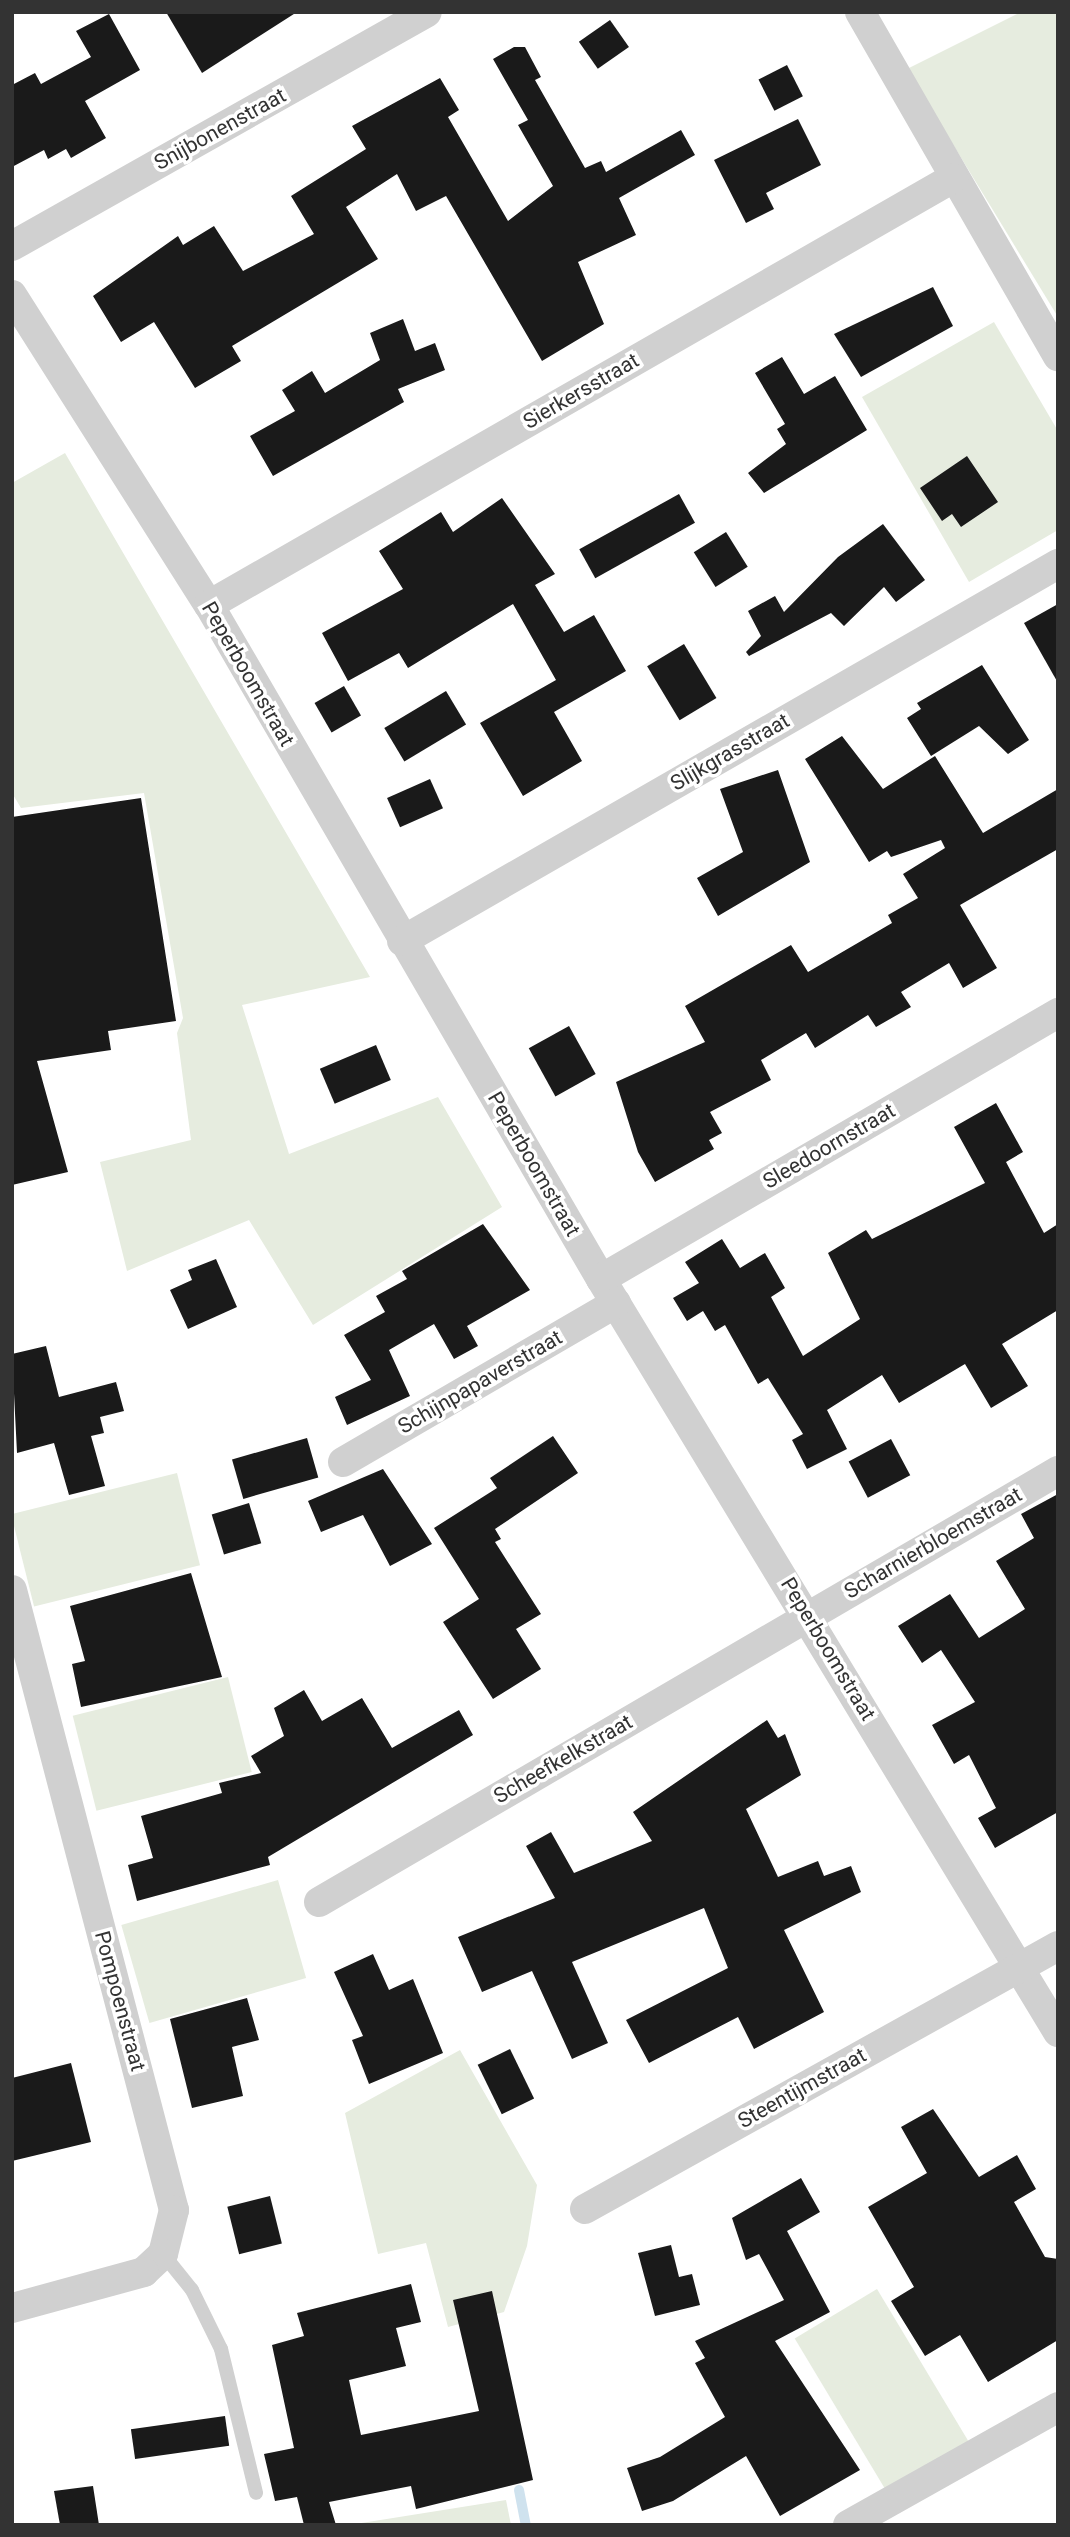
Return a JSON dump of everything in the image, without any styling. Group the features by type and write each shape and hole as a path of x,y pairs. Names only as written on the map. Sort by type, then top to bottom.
{"street":[{"name":"Snijbonenstraat","path":"12,246 428,12"},
{"path":"860,12 953,178 1058,356"},
{"name":"Sierkersstraat","path":"209,605 953,178"},
{"name":"Peperboomstraat","path":"12,295 209,605 402,941 609,1291 808,1615 1058,2032"},
{"name":"Slijkgrasstraat","path":"402,941 1058,564"},
{"name":"Sleedoornstraat","path":"609,1291 1058,1013"},
{"name":"Schijnpapaverstraat","path":"343,1462 609,1291"},
{"name":"Scharnierbloemstraat","path":"808,1615 1058,1471"},
{"name":"Pompoenstraat","path":"12,1590 174,2210 163,2254"},
{"name":"Scheefkelkstraat","path":"319,1902 808,1615"},
{"name":"Steentijmstraat","path":"585,2209 1058,1946"},
{"path":"12,2308 144,2272 163,2254"},
{"path":"848,2525 1058,2407"}],"lane":[{"path":"163,2254 192,2290 221,2349 256,2493"}],"shaded area":[{"path":"1021,12 1058,12 1058,317 907,69"},
{"path":"994,322 1058,431 1058,530 969,582 862,397"},
{"path":"65,453 370,977 242,1005 289,1154 438,1097 502,1207 313,1325 249,1220 127,1271 100,1162 191,1140 177,1033 183,1018 144,793 21,808 12,793 12,483"},
{"path":"177,1473 200,1565 34,1607 12,1514"},
{"path":"228,1677 252,1772 96,1811 73,1716"},
{"path":"278,1880 306,1978 149,2023 121,1925"},
{"path":"460,2050 537,2185 527,2246 504,2312 448,2327 426,2243 378,2254 345,2113"},
{"path":"877,2289 969,2442 887,2492 795,2338"},
{"path":"506,2500 511,2525 349,2525"}],"building":[{"path":"166,12 297,12 202,73"},
{"path":"109,14 140,70 85,101 106,138 71,158 66,149 48,159 44,150 12,167 12,85 35,73 41,84 91,57 76,31"},
{"path":"610,20 629,47 598,69 579,42"},
{"path":"514,47 525,47 541,77 535,80 585,168 601,161 606,172 681,130 695,155 619,198 636,235 578,262 604,324 542,361 446,196 416,211 397,174 346,207 378,259 232,346 241,361 195,388 154,322 121,342 93,296 178,236 183,245 214,226 243,271 314,234 291,196 366,149 352,126 440,78 459,110 448,117 508,221 553,186 518,125 528,120 493,59"},
{"path":"787,65 803,96 774,111 758,80"},
{"path":"798,119 821,165 766,193 774,209 746,223 714,160"},
{"path":"933,287 953,326 861,377 834,334"},
{"path":"403,319 415,351 435,343 445,370 398,389 404,402 273,476 250,436 295,411 282,390 312,371 325,393 380,360 370,333"},
{"path":"782,357 804,394 835,376 867,430 764,493 748,473 786,444 777,429 785,424 755,373"},
{"path":"967,456 998,502 961,527 952,514 942,521 920,488"},
{"path":"679,494 695,523 595,578 579,549"},
{"path":"502,498 555,574 535,585 564,632 594,615 626,671 554,712 582,761 523,796 480,723 556,680 513,604 408,668 399,653 348,681 322,633 403,589 379,551 441,512 453,532"},
{"path":"883,524 925,580 896,602 884,587 844,626 831,613 749,656 746,652 761,636 748,611 775,596 784,612 838,557"},
{"path":"726,532 748,567 716,587 694,552"},
{"path":"1058,604 1058,683 1024,623"},
{"path":"684,644 716,698 680,720 647,666"},
{"path":"982,665 1029,740 1008,754 979,726 931,756 907,718 921,709 917,703"},
{"path":"344,686 361,715 332,732 315,703"},
{"path":"446,691 466,724 404,762 384,728"},
{"path":"842,736 883,789 935,756 983,833 1058,789 1058,849 960,905 997,968 963,988 949,963 901,992 911,1007 876,1027 868,1015 815,1048 806,1033 761,1060 771,1080 710,1112 722,1133 709,1140 714,1149 655,1182 638,1152 616,1082 705,1042 685,1006 791,945 808,972 892,923 888,915 918,898 903,874 945,848 941,840 891,857 887,851 869,862 805,759"},
{"path":"778,770 810,862 718,916 697,878 743,852 720,789"},
{"path":"430,779 443,808 400,827 387,798"},
{"path":"141,798 176,1021 108,1031 111,1050 37,1061 68,1172 12,1185 12,817"},
{"path":"569,1026 596,1074 555,1096 529,1048"},
{"path":"376,1045 391,1080 335,1104 320,1069"},
{"path":"996,1103 1023,1152 1006,1162 1044,1233 1058,1224 1058,1310 1002,1344 1028,1386 991,1408 965,1364 899,1403 882,1375 827,1410 847,1449 807,1469 792,1440 803,1434 768,1378 758,1384 725,1325 715,1331 703,1311 687,1321 673,1298 699,1283 685,1262 722,1239 740,1268 765,1253 785,1288 771,1297 803,1356 860,1319 828,1253 866,1230 872,1239 985,1183 954,1127"},
{"path":"483,1224 530,1290 467,1326 478,1346 454,1359 434,1324 389,1350 410,1396 347,1425 335,1397 371,1380 344,1335 385,1312 376,1296 407,1279 402,1271"},
{"path":"216,1259 237,1307 188,1329 170,1290 192,1280 188,1270"},
{"path":"46,1346 59,1397 116,1382 124,1411 100,1417 104,1433 91,1436 105,1486 69,1495 54,1443 17,1453 12,1354"},
{"path":"553,1436 578,1473 495,1529 501,1539 495,1542 541,1614 516,1629 541,1669 493,1699 443,1622 479,1599 434,1528 497,1488 490,1478"},
{"path":"307,1438 318,1477 243,1499 232,1459"},
{"path":"891,1439 910,1475 868,1498 849,1462"},
{"path":"383,1469 432,1544 390,1566 363,1515 321,1532 308,1501"},
{"path":"1058,1494 1058,1812 995,1848 978,1818 996,1808 969,1755 954,1764 932,1725 975,1702 941,1650 922,1663 898,1626 950,1594 979,1638 1025,1609 996,1561 1034,1538 1021,1514"},
{"path":"249,1503 261,1543 224,1555 212,1514"},
{"path":"191,1573 222,1677 81,1707 72,1664 85,1661 70,1606"},
{"path":"304,1690 322,1721 362,1698 392,1748 459,1710 473,1735 268,1857 270,1865 137,1901 128,1865 153,1858 141,1816 222,1793 219,1783 261,1773 251,1756 284,1736 274,1708"},
{"path":"767,1720 778,1738 785,1734 801,1775 746,1809 778,1877 818,1861 824,1876 851,1866 861,1892 784,1930 824,2012 754,2049 738,2017 649,2063 626,2020 728,1968 704,1908 572,1962 608,2043 572,2059 532,1971 482,1992 458,1937 555,1898 526,1846 551,1832 574,1873 652,1841 633,1812"},
{"path":"373,1954 389,1990 413,1979 443,2053 369,2084 352,2040 363,2036 334,1972"},
{"path":"247,1998 259,2040 232,2047 243,2096 192,2108 170,2019"},
{"path":"510,2049 534,2098 502,2114 478,2065"},
{"path":"71,2063 91,2142 12,2161 12,2078"},
{"path":"933,2109 979,2177 1017,2155 1036,2189 1014,2202 1045,2257 1058,2259 1058,2340 988,2382 960,2335 925,2356 891,2301 914,2287 868,2207 927,2173 901,2127"},
{"path":"801,2178 820,2212 787,2231 830,2312 775,2341 860,2470 780,2516 746,2456 673,2501 642,2511 627,2468 660,2457 725,2417 695,2363 705,2358 695,2341 784,2300 759,2254 746,2260 732,2218"},
{"path":"270,2196 282,2244 239,2254 227,2207"},
{"path":"671,2245 679,2277 692,2274 700,2305 655,2316 638,2253"},
{"path":"411,2284 421,2322 396,2328 406,2366 349,2380 361,2435 479,2411 453,2300 492,2291 533,2480 416,2509 411,2486 329,2502 336,2525 304,2525 297,2497 275,2501 264,2454 294,2448 272,2345 304,2336 297,2313"},
{"path":"225,2416 229,2446 135,2459 131,2429"},
{"path":"93,2486 99,2525 60,2525 54,2491"}],"waterway":[{"path":"519,2490 526,2525"}]}
